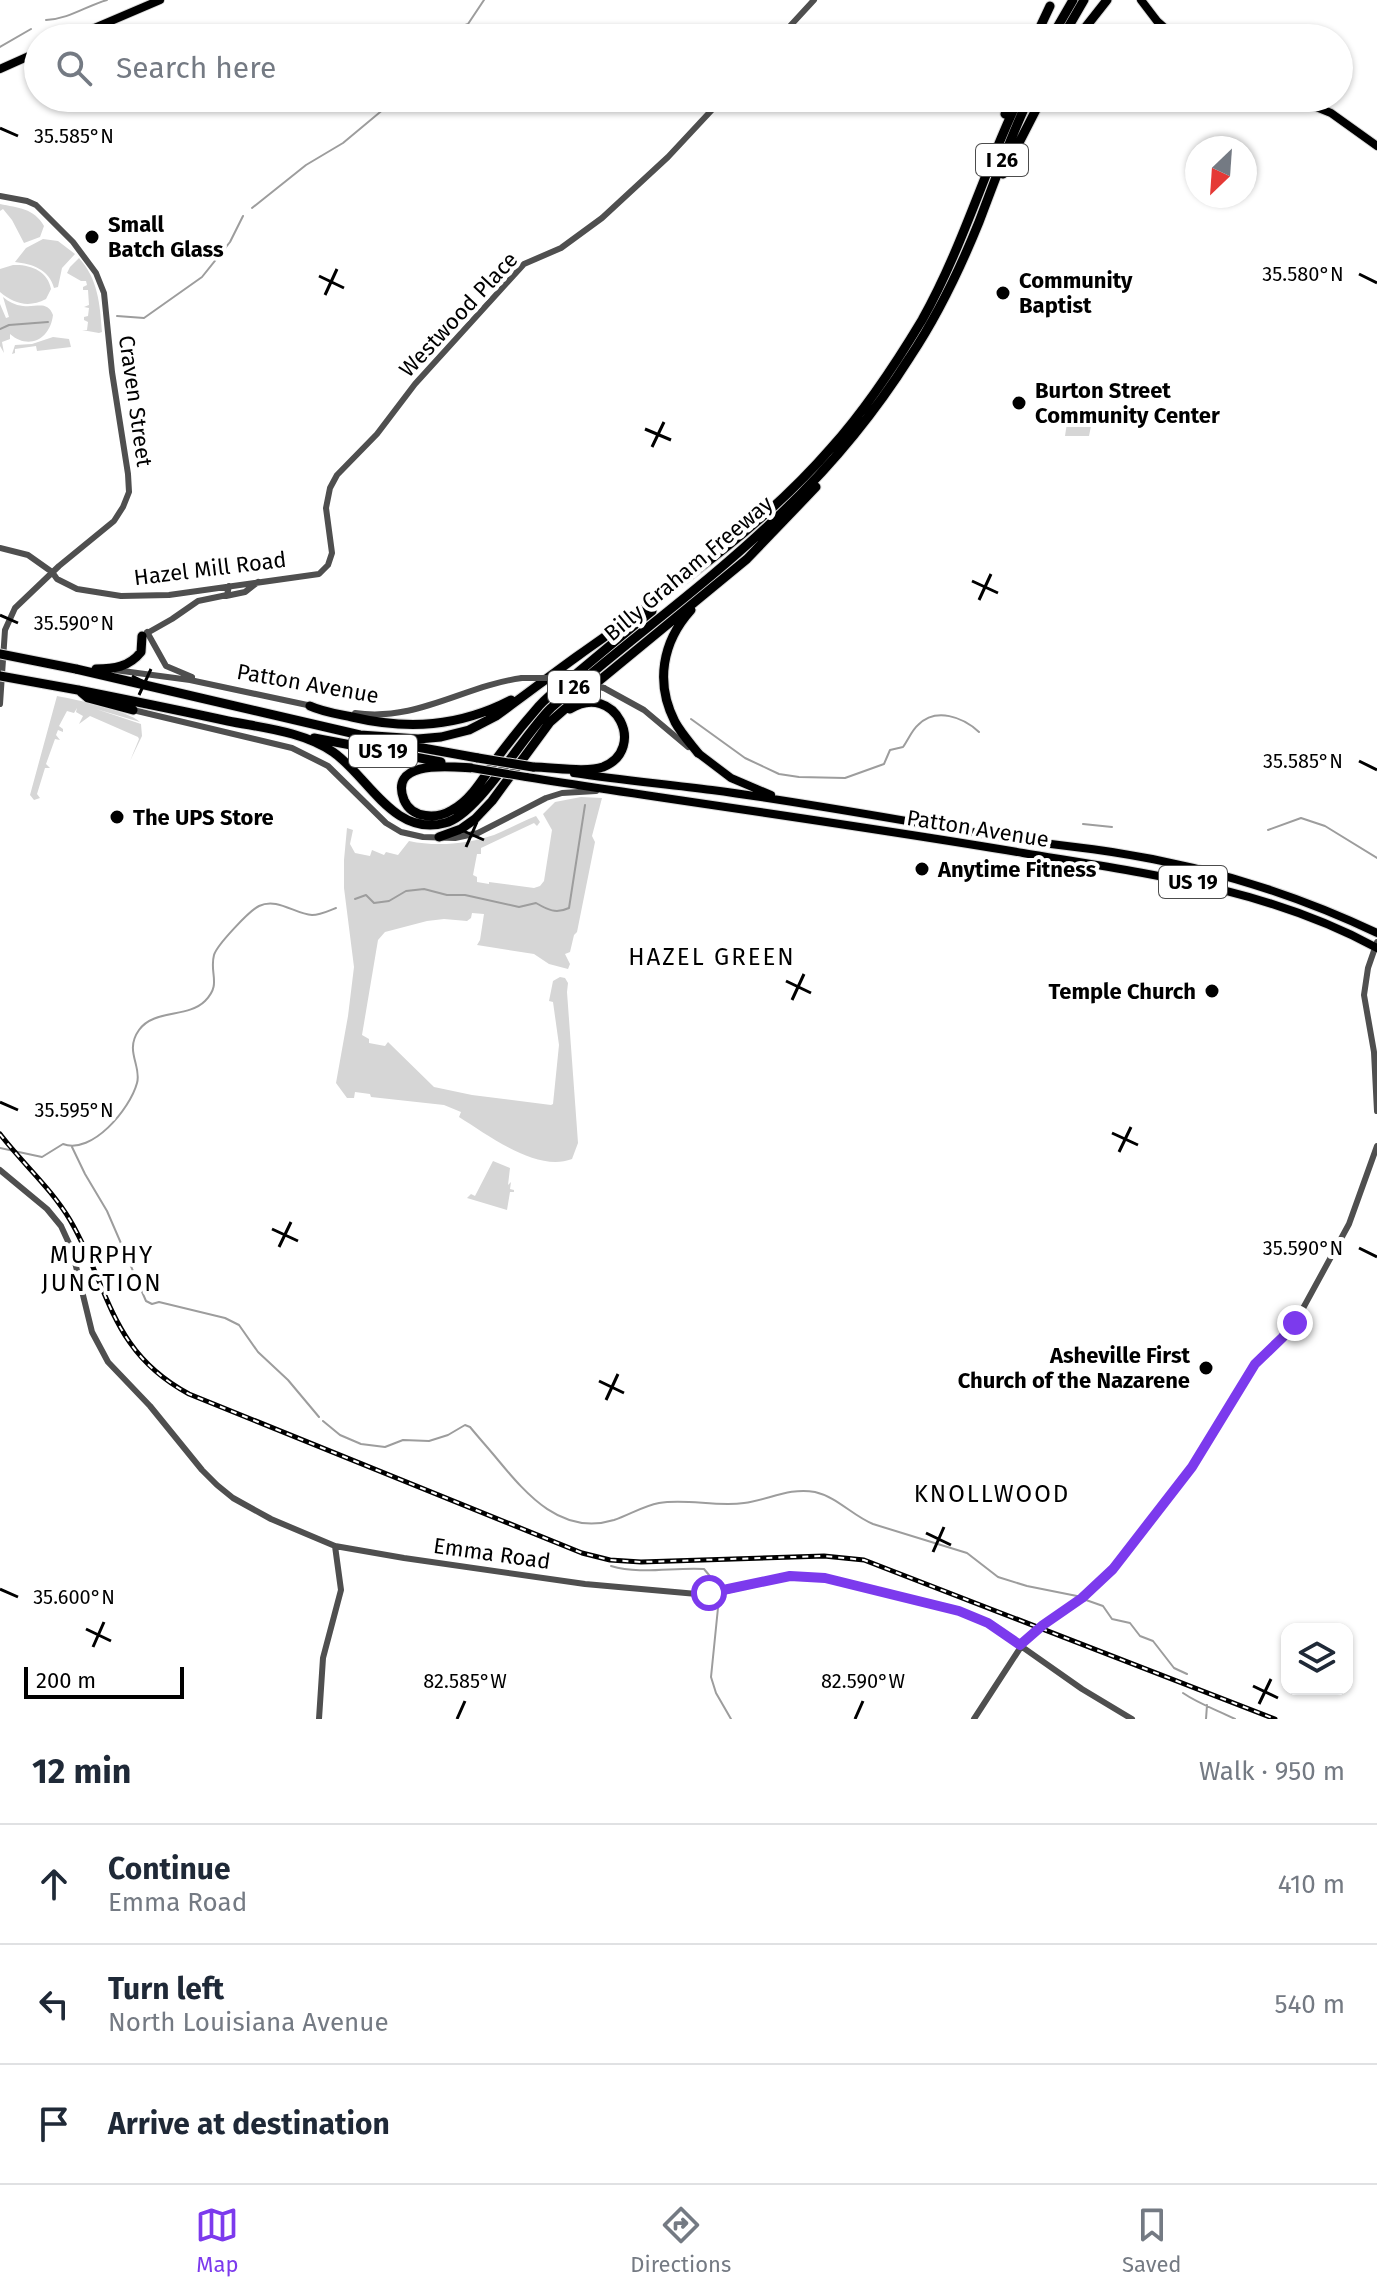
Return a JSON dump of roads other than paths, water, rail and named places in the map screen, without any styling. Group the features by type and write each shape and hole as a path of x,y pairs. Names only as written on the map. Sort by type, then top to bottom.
{"highway":[{"path":"1059,24 1073,0"},
{"path":"1070,24 1084,0"},
{"path":"1088,24 1107,0"},
{"path":"1041,24 1051,3"},
{"path":"973,212 972,205 1006,112"},
{"name":"Billy Graham Freeway","path":"0,654 360,735 418,739 455,734 483,724 667,594 740,537 823,458 880,385 923,318 973,212 1013,112"},
{"name":"Billy Graham Freeway","path":"0,676 295,734 334,753 401,817 430,825 452,821 475,803 534,725 551,708 773,522 851,440 887,392 943,301 1023,112"},
{"path":"978,223 985,217 1006,167 1035,112"},
{"path":"439,837 461,829 475,819 566,708 747,559 846,453 851,440"},
{"path":"698,753 673,717 665,692 663,664 679,624 713,586"},
{"path":"472,768 417,769 403,783 404,801 413,811 425,815 442,815 460,805 542,702 664,601 667,594"},
{"path":"76,669 114,669 131,663 142,647 145,634"},
{"path":"78,690 88,698 133,710"},
{"path":"310,706 370,721 417,726 467,718 525,695"},
{"path":"533,767 601,767 618,755 625,737 617,715 604,704 592,702 574,706 546,729"},
{"name":"Patton Avenue","path":"295,734 472,768"},
{"name":"Patton Avenue","path":"360,735 533,767"}],"main road":[{"path":"104,24 160,0"},
{"path":"1141,0 1160,24"},
{"path":"0,69 24,58"},
{"path":"1329,112 1377,146"},
{"name":"Patton Avenue","path":"698,753 731,778 791,802"},
{"name":"Patton Avenue","path":"533,767 791,802 1184,866 1289,895 1377,933"},
{"name":"Patton Avenue","path":"472,768 1183,879 1259,899 1349,932 1376,946"}],"street":[{"path":"792,24 814,0"},
{"name":"Westwood Place","path":"328,565 332,553 326,508 330,488 337,475 377,434 415,384 524,264 561,248 602,218 668,157 710,112"},
{"name":"Craven Street","path":"0,196 27,201 43,211 92,266 101,284 106,306 129,492 114,521 52,572"},
{"path":"0,704 7,623 15,608 52,572 28,555 1,548"},
{"name":"Hazel Mill Road","path":"52,572 57,579 77,589 121,596 153,596 319,574 328,565"},
{"path":"202,682 166,666 145,634 198,601 245,592 259,581"},
{"path":"226,596 229,586"},
{"path":"154,645 158,632 167,622"},
{"name":"Patton Avenue","path":"114,669 202,682 310,706 370,715 414,711 489,685 522,678 560,678 604,688 644,710 698,753"},
{"name":"Patton Avenue","path":"133,710 303,753 328,766 376,813 394,828 409,835 455,838 478,833 546,798 562,793 610,791"},
{"path":"1376,946 1368,968 1364,995 1374,1052 1377,1111"},
{"path":"974,1719 1020,1645 1102,1580 1129,1549 1179,1485 1247,1375 1282,1338 1300,1313 1349,1224 1377,1146"},
{"name":"Emma Road","path":"0,1170 40,1202 61,1226 72,1250 92,1332 102,1353 224,1492 291,1528 335,1546 404,1558 677,1594 726,1591 790,1576 825,1578 959,1611 988,1623 1082,1689 1132,1719"},
{"path":"319,1719 323,1658 341,1590 335,1546"}],"waterway":[{"path":"46,20 70,15 107,0"},
{"path":"468,24 484,0"},
{"path":"0,47 24,33"},
{"path":"252,208 306,165 343,143 380,112"},
{"path":"117,316 144,318 202,277 230,242 243,216"},
{"path":"0,329 9,325 48,322"},
{"path":"691,719 745,758 779,774 799,777 845,778 884,764 890,750 903,747 916,727 933,716 957,718 979,732"},
{"path":"355,899 366,895 374,903 389,901 406,891 424,889 519,907 536,903 552,910 569,908 585,805"},
{"path":"1268,830 1301,818 1325,826 1377,858"},
{"path":"1083,824 1112,827"},
{"path":"0,1148 42,1157 63,1144 74,1146 86,1143 108,1127 127,1105 137,1083 133,1045 139,1030 153,1019 190,1010 205,1001 214,984 214,955 254,909 272,903 312,915 336,908"},
{"path":"72,1147 107,1211 146,1301 225,1318 239,1325 258,1352 288,1380 319,1417"},
{"path":"323,1421 340,1435 361,1444 385,1447 403,1440 429,1441 465,1425 534,1499 562,1517 578,1522 614,1520 659,1503 733,1504 797,1491 815,1492 831,1498 873,1524 967,1553 998,1577 1077,1596"},
{"path":"611,1566 645,1570 704,1569 719,1587"},
{"path":"719,1598 711,1677 731,1719"},
{"path":"1086,1600 1103,1606 1112,1619 1130,1623 1140,1636 1153,1641 1174,1668 1187,1674"},
{"path":"1183,1693 1235,1719"},
{"path":"1206,1719 1207,1705"}],"railway":[{"path":"0,1134 70,1220 127,1338 142,1358 163,1377 189,1394 582,1553 610,1560 641,1562 824,1556 864,1560 1275,1719"}],"place":[{"name":"Small Batch Glass","path":"92,237"},
{"name":"Community Baptist","path":"1003,293"},
{"name":"Burton Street Community Center","path":"1019,403"},
{"name":"The UPS Store","path":"117,817"},
{"name":"Anytime Fitness","path":"922,869"},
{"name":"Temple Church","path":"1212,991"},
{"name":"Asheville First Church of the Nazarene","path":"1206,1368"}],"district":[{"name":"HAZEL GREEN","path":"712,957"},
{"name":"MURPHY JUNCTION","path":"102,1269"},
{"name":"KNOLLWOOD","path":"992,1494"}]}
